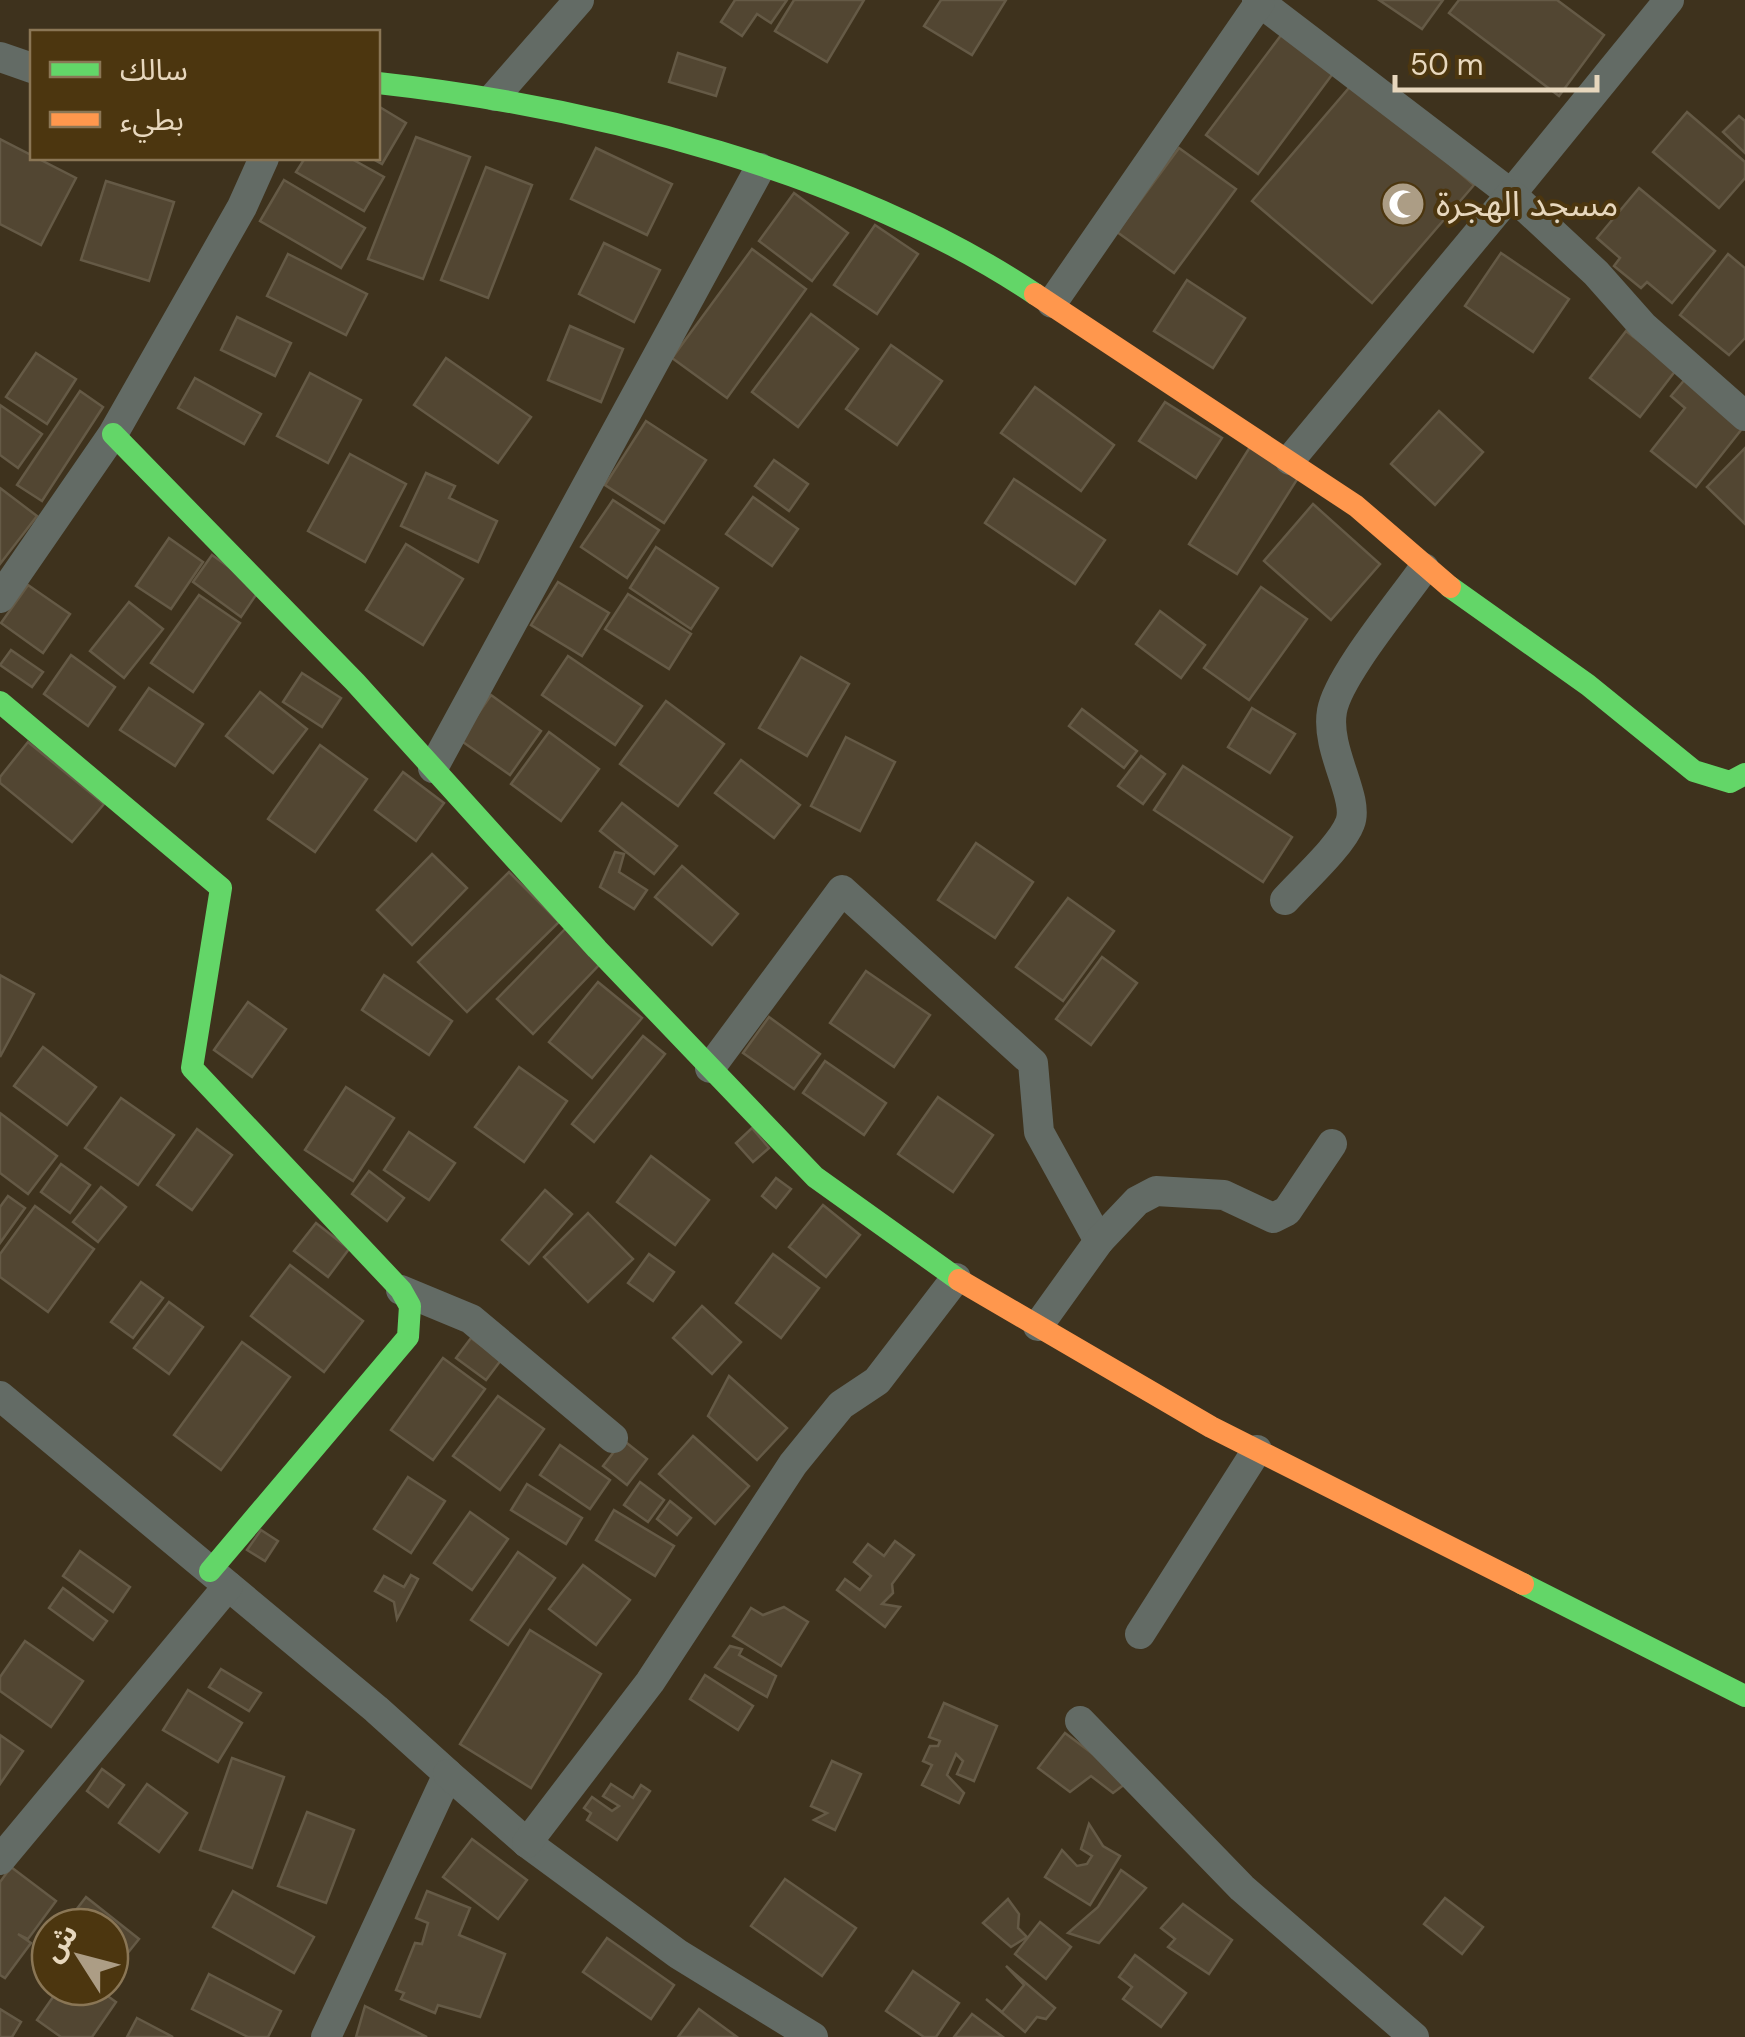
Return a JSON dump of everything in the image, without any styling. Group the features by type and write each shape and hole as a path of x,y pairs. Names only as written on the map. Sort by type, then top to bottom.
{"street":[{"path":"496,96 579,0"},
{"path":"1290,460 1669,0"},
{"path":"1052,304 1259,1 1511,194 1596,272 1643,326 1745,416"},
{"path":"0,57 30,67"},
{"path":"380,83 496,96 644,130 760,168 908,225 1003,272 1356,506 1424,568 1588,685 1694,771 1730,782 1745,774"},
{"path":"0,598 113,434 242,207 263,160"},
{"path":"433,768 760,168"},
{"path":"113,434 815,1176 956,1278 1257,1450 1745,1696"},
{"path":"1285,900 1350,826 1353,807 1334,760 1332,708 1355,666 1424,568"},
{"path":"0,702 221,888 192,1068 401,1290 410,1306 408,1337 2,1854"},
{"path":"710,1068 842,890 1033,1064 1040,1132 1099,1241"},
{"path":"1038,1326 1099,1241 1137,1201 1156,1190 1224,1195 1272,1218 1280,1216 1332,1144"},
{"path":"527,1843 650,1682 793,1464 840,1405 877,1381 956,1278"},
{"path":"401,1290 471,1319 613,1438"},
{"path":"0,1396 527,1843 678,1954 814,2037"},
{"path":"1140,1634 1257,1450"},
{"path":"1080,1721 1242,1888 1414,2037"},
{"path":"326,2037 448,1774"}],"building":[{"path":"735,0 787,0 771,23 757,14 742,36 721,22"},
{"path":"794,0 864,0 827,62 775,31"},
{"path":"941,0 1006,0 972,55 924,26"},
{"path":"1379,0 1443,0 1422,29"},
{"path":"1459,0 1557,0 1604,35 1559,96 1449,13"},
{"path":"1285,30 1337,68 1258,174 1206,135"},
{"path":"678,53 725,68 716,96 669,82"},
{"path":"1354,82 1474,185 1372,303 1252,201"},
{"path":"380,107 406,123 382,164 375,160 380,160"},
{"path":"1687,112 1745,162 1745,178 1719,208 1653,152"},
{"path":"1739,116 1745,121 1745,153 1723,132"},
{"path":"416,137 470,157 423,279 368,259"},
{"path":"0,139 30,154 30,160 41,160 76,178 41,245 0,224"},
{"path":"596,148 672,184 647,235 571,199"},
{"path":"1179,148 1236,189 1174,273 1117,232"},
{"path":"304,160 354,160 384,177 364,211 296,172"},
{"path":"486,167 532,185 488,298 441,280"},
{"path":"284,180 365,228 341,268 260,221"},
{"path":"106,181 174,202 149,281 81,260"},
{"path":"1639,188 1715,251 1672,303 1647,282 1641,288 1614,266 1620,258 1597,238"},
{"path":"794,193 848,233 812,281 759,241"},
{"path":"875,225 918,254 877,314 834,285"},
{"path":"604,243 660,270 634,322 579,294"},
{"path":"752,249 806,289 727,398 672,358"},
{"path":"1501,253 1569,299 1533,352 1465,306"},
{"path":"288,254 367,294 346,335 267,296"},
{"path":"1728,254 1745,268 1745,338 1729,355 1680,315"},
{"path":"1187,280 1245,318 1213,368 1154,331"},
{"path":"811,314 858,349 798,427 752,392"},
{"path":"237,317 291,343 275,376 221,350"},
{"path":"570,326 623,349 601,402 548,380"},
{"path":"1626,331 1676,370 1640,417 1590,378"},
{"path":"891,345 942,381 897,445 846,409"},
{"path":"36,353 76,379 47,424 6,397"},
{"path":"446,358 531,417 498,463 414,405"},
{"path":"310,373 361,400 328,463 277,436"},
{"path":"195,378 261,414 244,444 178,408"},
{"path":"1686,378 1745,425 1696,487 1651,451 1685,408 1671,396"},
{"path":"1035,387 1114,445 1081,491 1001,433"},
{"path":"80,391 103,407 42,501 17,485"},
{"path":"1165,402 1222,438 1196,478 1139,441"},
{"path":"0,405 42,434 18,468 0,455"},
{"path":"1439,411 1483,452 1435,505 1391,464"},
{"path":"646,421 706,460 664,523 605,485"},
{"path":"1250,447 1298,478 1237,574 1189,544"},
{"path":"1745,448 1745,524 1707,487"},
{"path":"350,454 406,484 365,562 308,531"},
{"path":"774,460 808,484 789,511 755,486"},
{"path":"426,473 455,486 449,498 497,521 478,562 401,526"},
{"path":"1014,479 1105,540 1075,584 985,523"},
{"path":"0,488 37,516 0,564"},
{"path":"753,497 798,529 772,566 726,534"},
{"path":"613,500 659,530 627,578 581,547"},
{"path":"1313,504 1380,564 1331,620 1264,561"},
{"path":"169,538 203,562 171,609 136,586"},
{"path":"406,544 463,579 423,645 366,610"},
{"path":"656,547 718,588 691,629 630,588"},
{"path":"212,555 260,589 241,617 193,582"},
{"path":"558,582 609,613 582,656 531,625"},
{"path":"28,585 70,614 43,653 1,623"},
{"path":"1261,587 1307,619 1249,700 1204,668"},
{"path":"628,594 691,634 669,669 605,629"},
{"path":"199,595 240,623 193,692 151,663"},
{"path":"129,602 163,629 124,678 90,651"},
{"path":"1160,611 1205,645 1181,678 1136,644"},
{"path":"11,650 43,672 32,687 0,665"},
{"path":"71,655 115,687 88,726 44,694"},
{"path":"568,656 642,706 615,745 542,695"},
{"path":"801,657 849,684 807,756 759,728"},
{"path":"302,673 341,698 322,727 283,702"},
{"path":"149,688 203,724 175,766 120,730"},
{"path":"260,692 307,729 273,773 226,736"},
{"path":"491,695 541,731 510,775 460,740"},
{"path":"666,701 724,744 678,806 620,764"},
{"path":"1252,708 1295,734 1270,773 1228,747"},
{"path":"1082,709 1137,751 1124,768 1069,726"},
{"path":"549,732 599,769 561,821 511,784"},
{"path":"846,737 895,762 860,831 811,806"},
{"path":"28,742 104,804 72,842 0,783 0,777"},
{"path":"320,745 367,779 315,852 268,819"},
{"path":"1141,756 1165,774 1143,804 1118,786"},
{"path":"741,760 800,805 774,838 715,793"},
{"path":"1183,766 1292,837 1263,882 1154,810"},
{"path":"403,772 444,803 416,841 375,810"},
{"path":"622,803 677,846 654,874 600,831"},
{"path":"976,843 1033,882 995,938 938,900"},
{"path":"615,852 624,854 619,872 647,890 634,909 600,887"},
{"path":"432,854 467,888 412,945 377,910"},
{"path":"682,866 738,914 712,945 655,897"},
{"path":"509,872 559,922 467,1012 418,962"},
{"path":"1068,898 1114,931 1063,1001 1016,967"},
{"path":"566,928 601,963 533,1034 497,999"},
{"path":"1102,957 1137,983 1091,1045 1056,1019"},
{"path":"866,971 930,1015 894,1067 830,1023"},
{"path":"0,975 34,994 0,1057"},
{"path":"384,975 452,1021 429,1055 362,1010"},
{"path":"598,982 642,1018 592,1078 549,1042"},
{"path":"248,1002 286,1029 252,1077 214,1050"},
{"path":"769,1017 820,1054 794,1089 743,1053"},
{"path":"643,1036 665,1054 594,1142 572,1124"},
{"path":"43,1047 96,1087 67,1125 14,1086"},
{"path":"825,1061 886,1103 864,1135 803,1093"},
{"path":"519,1067 567,1101 524,1162 475,1127"},
{"path":"346,1087 394,1118 353,1181 305,1150"},
{"path":"938,1097 993,1135 953,1192 898,1154"},
{"path":"121,1098 174,1135 138,1185 85,1148"},
{"path":"0,1113 57,1156 28,1194 0,1173"},
{"path":"752,1128 769,1148 753,1162 736,1143"},
{"path":"197,1129 232,1155 192,1210 157,1185"},
{"path":"409,1132 455,1163 429,1200 384,1170"},
{"path":"651,1156 709,1200 675,1245 617,1202"},
{"path":"61,1164 90,1185 70,1213 41,1192"},
{"path":"369,1171 404,1198 387,1221 352,1194"},
{"path":"776,1178 791,1189 776,1208 762,1196"},
{"path":"101,1187 126,1207 98,1242 73,1222"},
{"path":"545,1190 572,1214 529,1264 502,1240"},
{"path":"8,1196 25,1208 0,1243 0,1207"},
{"path":"823,1205 860,1235 826,1277 789,1247"},
{"path":"35,1206 94,1249 48,1312 0,1277 0,1254"},
{"path":"588,1213 633,1259 588,1302 544,1257"},
{"path":"316,1223 349,1249 328,1277 294,1251"},
{"path":"649,1254 674,1272 653,1301 628,1283"},
{"path":"773,1254 819,1288 781,1338 736,1303"},
{"path":"290,1265 363,1321 324,1372 251,1316"},
{"path":"141,1282 163,1298 133,1338 111,1322"},
{"path":"169,1302 203,1327 169,1374 134,1348"},
{"path":"702,1306 741,1342 712,1374 673,1338"},
{"path":"471,1338 501,1360 486,1380 456,1358"},
{"path":"242,1342 290,1377 221,1470 174,1435"},
{"path":"443,1358 485,1389 433,1460 391,1430"},
{"path":"729,1376 787,1428 757,1460 708,1416"},
{"path":"498,1396 544,1429 500,1490 453,1456"},
{"path":"693,1436 749,1486 715,1524 659,1474"},
{"path":"623,1440 647,1459 627,1485 603,1466"},
{"path":"560,1445 610,1480 590,1509 540,1475"},
{"path":"408,1477 445,1501 411,1553 374,1529"},
{"path":"640,1482 664,1500 648,1522 624,1505"},
{"path":"527,1484 582,1518 566,1544 511,1510"},
{"path":"670,1501 691,1518 677,1535 657,1519"},
{"path":"614,1510 674,1546 655,1576 596,1540"},
{"path":"470,1512 508,1539 472,1590 434,1563"},
{"path":"261,1530 278,1541 265,1561 247,1550"},
{"path":"895,1541 914,1555 892,1584 893,1593 882,1604 900,1607 885,1627 837,1590 845,1579 860,1590 871,1576 854,1562 868,1544 884,1556"},
{"path":"80,1551 130,1587 113,1612 63,1576"},
{"path":"518,1552 555,1578 508,1645 471,1620"},
{"path":"583,1565 630,1600 596,1645 549,1609"},
{"path":"411,1575 418,1579 397,1619 394,1602 375,1591 384,1576 404,1587"},
{"path":"63,1588 107,1621 93,1640 49,1608"},
{"path":"784,1607 808,1622 781,1666 733,1636 751,1608 763,1615"},
{"path":"530,1630 601,1674 531,1788 460,1744"},
{"path":"25,1641 83,1681 51,1727 0,1691 0,1677"},
{"path":"730,1646 742,1649 739,1655 776,1676 767,1697 715,1667"},
{"path":"221,1669 261,1693 249,1711 209,1687"},
{"path":"705,1675 753,1706 738,1730 690,1699"},
{"path":"188,1690 242,1723 218,1762 163,1730"},
{"path":"944,1703 997,1726 974,1781 957,1774 963,1761 956,1754 947,1775 964,1793 959,1803 922,1785 932,1765 923,1761 930,1746 938,1746 940,1741 929,1737"},
{"path":"1065,1733 1129,1781 1113,1793 1091,1776 1070,1792 1038,1768"},
{"path":"0,1735 23,1751 0,1784"},
{"path":"232,1758 284,1777 252,1868 200,1850"},
{"path":"832,1761 861,1774 835,1830 814,1820 827,1813 811,1806"},
{"path":"102,1769 124,1785 108,1807 87,1791"},
{"path":"147,1784 187,1813 159,1852 119,1823"},
{"path":"611,1784 633,1798 641,1785 650,1791 617,1840 587,1820 591,1813 584,1808 592,1797 612,1811 619,1806 603,1796"},
{"path":"307,1812 354,1830 326,1903 278,1886"},
{"path":"1089,1824 1103,1846 1120,1856 1090,1905 1045,1877 1062,1850 1077,1866 1087,1864 1092,1856 1081,1849"},
{"path":"472,1839 527,1880 498,1919 443,1877"},
{"path":"11,1867 56,1901 52,1907 30,1907 30,1936 28,1939 18,1934 30,1944 5,1978 0,1975 0,1882"},
{"path":"1121,1870 1146,1888 1099,1943 1068,1933 1098,1907"},
{"path":"785,1879 856,1928 822,1976 751,1926"},
{"path":"233,1891 314,1937 294,1973 213,1927"},
{"path":"427,1891 470,1908 459,1935 505,1954 480,2017 438,2005 435,2013 401,1999 404,1993 396,1990 415,1943 422,1944 428,1923 416,1918"},
{"path":"86,1897 99,1907 78,1907"},
{"path":"1445,1898 1483,1927 1462,1954 1424,1924"},
{"path":"1008,1899 1019,1914 1018,1928 1027,1937 1011,1947 983,1923"},
{"path":"1183,1904 1232,1940 1209,1974 1168,1947 1175,1939 1161,1928"},
{"path":"1040,1922 1071,1947 1046,1979 1015,1954"},
{"path":"130,1932 139,1939 130,1950"},
{"path":"607,1938 674,1985 651,2019 583,1972"},
{"path":"1135,1955 1186,1993 1161,2027 1123,1999 1132,1987 1119,1977"},
{"path":"1006,1966 1055,2008 1046,2019 1037,2017 1025,2032 986,1999 1002,2012 1024,1985"},
{"path":"913,1971 959,2003 936,2037 924,2037 886,2011"},
{"path":"209,1974 281,2011 268,2037 248,2037 192,2009"},
{"path":"365,2006 427,2037 356,2037"},
{"path":"46,2007 113,2007 92,2037 61,2037 37,2020"},
{"path":"0,2009 21,2022 12,2037 0,2037"},
{"path":"699,2009 737,2037 678,2037"},
{"path":"972,2014 1003,2037 954,2037"},
{"path":"137,2018 173,2037 127,2037"}],"traffic: fast":[{"path":"380,83 546,109 719,152 886,213 963,251 1035,294"},
{"path":"113,434 355,682 597,949 815,1177 959,1280"},
{"path":"1450,587 1588,685 1694,771 1730,782 1745,774"},
{"path":"0,702 221,888 192,1068 401,1290 410,1306 408,1337 210,1571"},
{"path":"1523,1584 1745,1696"}],"traffic: slow":[{"path":"1035,294 1356,506 1450,587"},
{"path":"959,1280 1211,1427 1523,1584"}],"place":[{"name":"مسجد الهجرة","path":"1403,204"}]}
